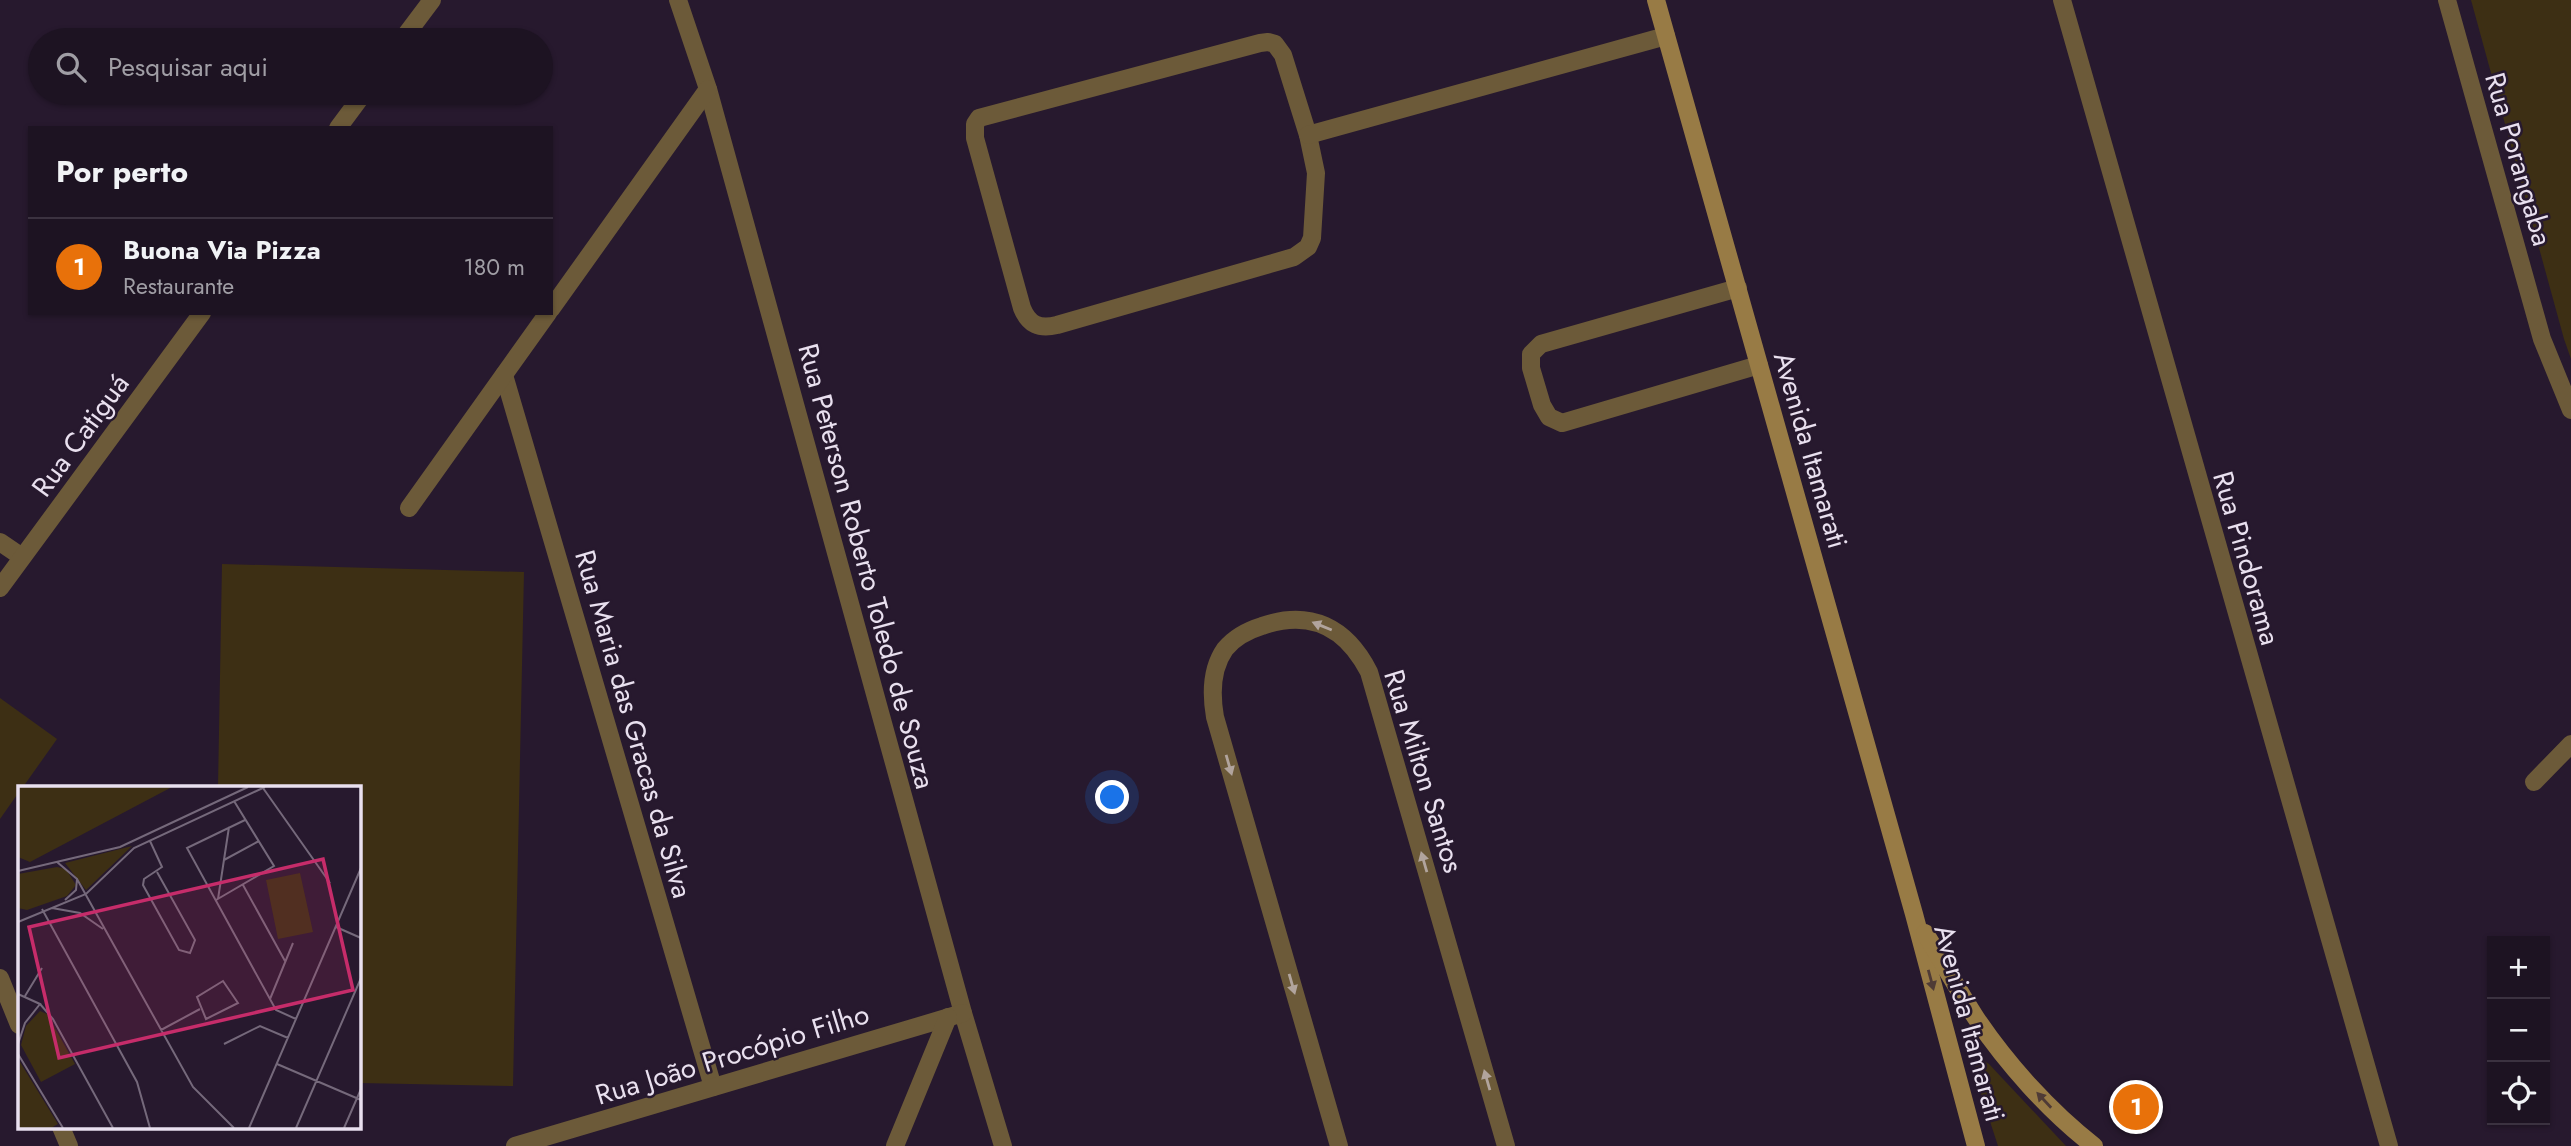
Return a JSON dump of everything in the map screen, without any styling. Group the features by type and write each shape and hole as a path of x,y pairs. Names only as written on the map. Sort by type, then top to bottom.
{"main road":[{"name":"Avenida Itamarati","path":"1656,0 1914,914 1976,1146"},
{"name":"Avenida Itamarati","path":"1914,914 1977,1018 2036,1091 2094,1146"}],"street":[{"path":"411,28 432,0"},
{"name":"Rua Peterson Roberto Toledo de Souza","path":"678,0 708,89 956,1015 1003,1146"},
{"name":"Rua Pindorama","path":"2062,0 2384,1141"},
{"name":"Rua Porangaba","path":"2448,0 2542,339 2571,410"},
{"path":"1308,135 1666,36"},
{"path":"1268,43 1280,49 1308,135 1317,185 1312,238 1302,253 1057,325 1038,327 1026,317 975,138 975,124 979,118 1247,46 1268,43"},
{"path":"553,307 708,89"},
{"path":"339,126 355,105"},
{"path":"1738,288 1541,344 1531,355 1531,368 1542,405 1549,417 1562,423 1759,365"},
{"name":"Rua Catiguá","path":"0,588 201,315"},
{"path":"409,508 547,315"},
{"name":"Rua Maria das Gracas da Silva","path":"504,375 713,1087"},
{"path":"0,542 22,557"},
{"name":"Rua Milton Santos","path":"1339,1146 1215,717 1211,694 1214,673 1225,649 1240,636 1279,620 1301,619 1324,625 1343,636 1359,652 1369,672 1506,1146"},
{"path":"2533,782 2571,744"},
{"path":"0,978 18,1023"},
{"path":"895,1146 956,1015"},
{"name":"Rua João Procópio Filho","path":"515,1146 956,1015"},
{"path":"61,1128 69,1146"}],"shaded area":[{"path":"2471,0 2571,0 2571,359 2564,339"},
{"path":"222,564 524,572 513,1086 360,1083 360,786 218,786"},
{"path":"0,698 57,739 24,786 18,786 18,793 0,819"},
{"path":"1983,1060 2066,1146 1998,1146 1974,1072 1976,1064"}],"place":[{"name":"Buona Via Pizza","path":"2136,1107"}]}
